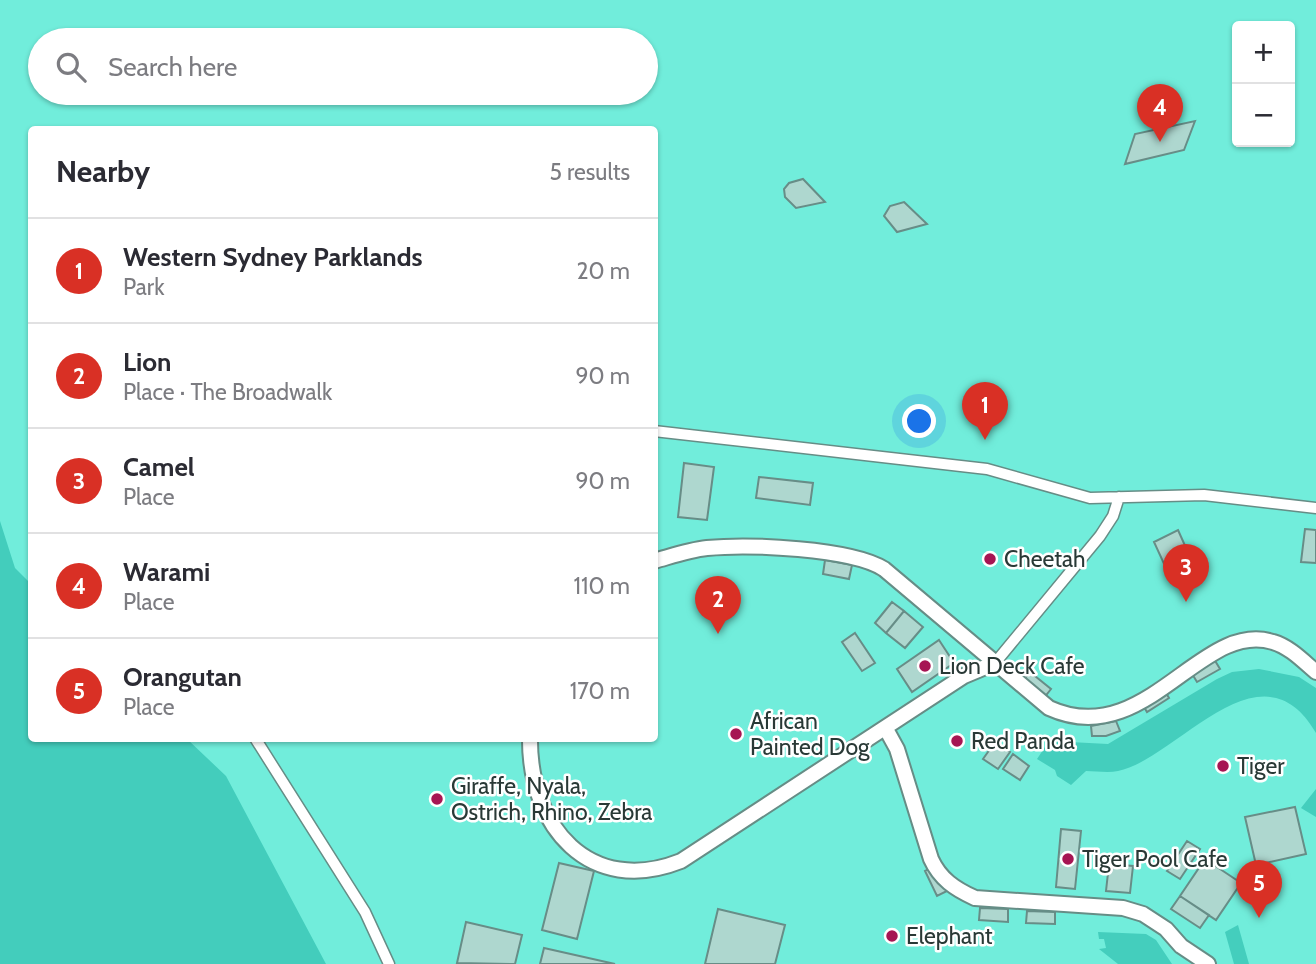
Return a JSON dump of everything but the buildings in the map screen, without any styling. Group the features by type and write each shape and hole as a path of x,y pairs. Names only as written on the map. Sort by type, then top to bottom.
{"street":[{"path":"658,560 707,548 835,554 874,563 1049,708 1082,719 1115,714 1221,650 1251,639 1284,646 1316,672"},
{"path":"531,742 538,794 559,835 583,856 629,873 649,872 681,861 964,676 995,663"},
{"path":"886,729 897,749 930,859 936,871 960,891 975,898 1123,908 1143,914 1166,929 1181,946 1208,964"}],"lane":[{"path":"658,431 987,469 1073,495 1204,495 1316,508"},
{"path":"995,663 1100,536 1113,516 1119,497"},
{"path":"258,742 365,912 389,964"}],"shaded area":[{"path":"0,0 1316,0 1316,964 0,964"},
{"path":"0,521 15,568 28,581 28,742 190,742 226,776 326,964 0,964"},
{"path":"1259,669 1299,677 1316,688 1316,733 1294,707 1270,697 1244,700 1218,712 1141,762 1118,771 1086,771 1071,785 1057,776 1055,770 1037,759 1053,735 1070,742 1108,744 1217,679 1232,672"},
{"path":"1316,789 1316,817 1301,808"},
{"path":"1238,925 1249,964 1234,964 1225,932"},
{"path":"1098,932 1146,934 1156,940 1172,964 1118,964 1099,949 1106,948 1104,939 1099,939"}],"place":[{"name":"Warami","path":"1160,142"},
{"name":"Western Sydney Parklands","path":"985,440"},
{"name":"Cheetah","path":"990,559"},
{"name":"Camel","path":"1186,602"},
{"name":"Lion","path":"718,634"},
{"name":"Lion Deck Cafe","path":"925,666"},
{"name":"African Painted Dog","path":"736,734"},
{"name":"Red Panda","path":"957,741"},
{"name":"Tiger","path":"1223,766"},
{"name":"Giraffe, Nyala, Ostrich, Rhino, Zebra","path":"437,799"},
{"name":"Tiger Pool Cafe","path":"1068,859"},
{"name":"Orangutan","path":"1259,918"},
{"name":"Elephant","path":"892,936"}]}
